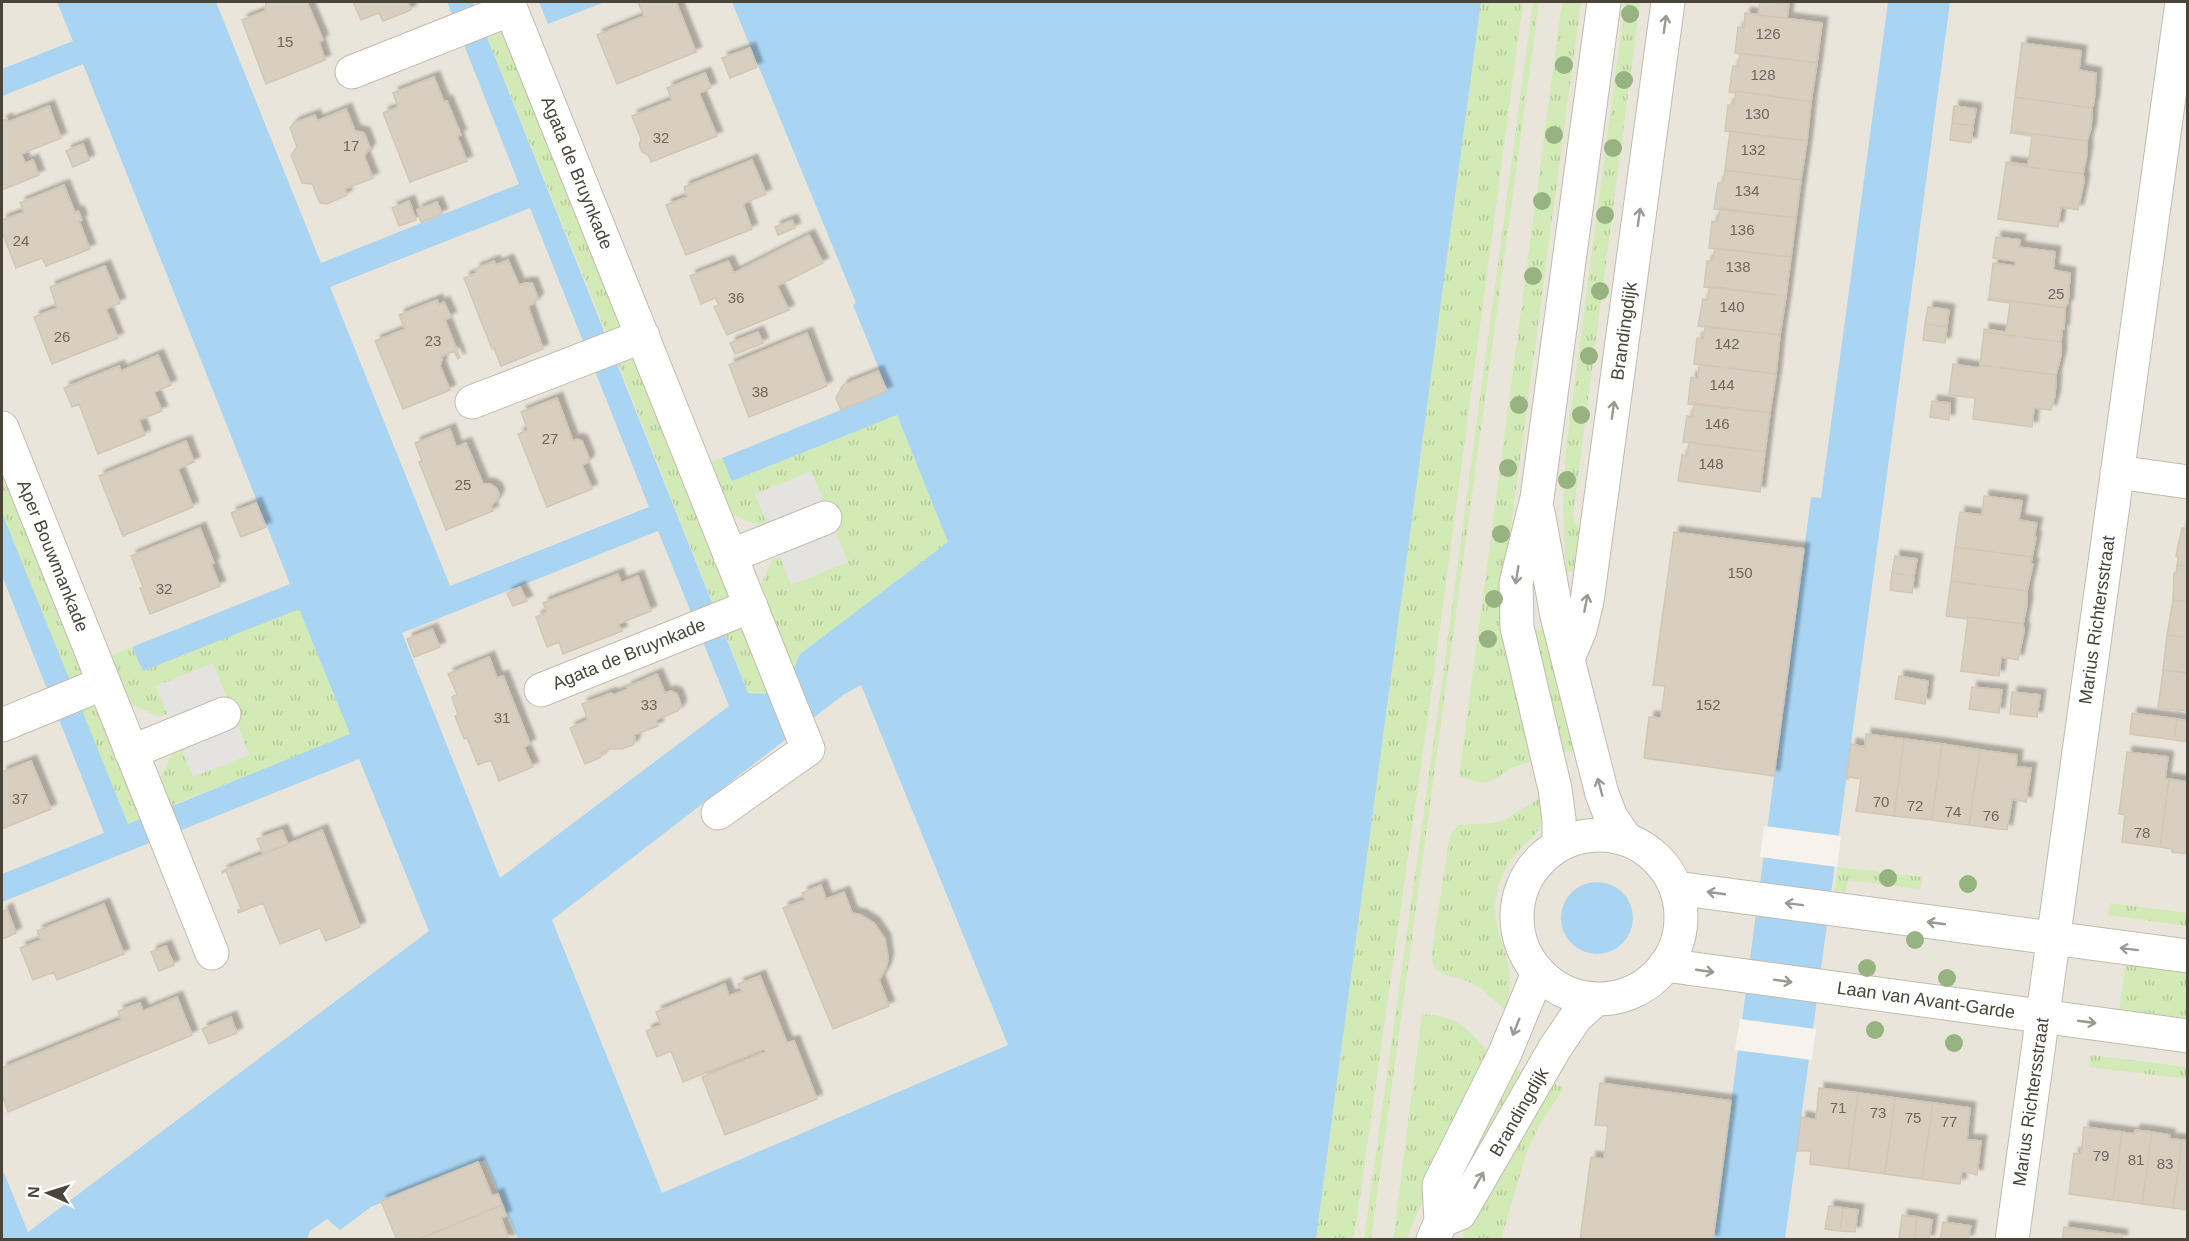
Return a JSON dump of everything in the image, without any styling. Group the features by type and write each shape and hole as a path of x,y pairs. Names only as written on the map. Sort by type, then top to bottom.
{"street":[{"path":"1559,844 1559,819 1555,789 1515,615 1518,569 1537,498 1604,2"},
{"name":"Brandingdijk","path":"1568,658 1580,630 1587,601 1668,2"},
{"name":"Marius Richtersstraat","path":"2012,1239 2117,472 2183,35 2182,2"},
{"name":"Agata de Bruynkade","path":"352,72 449,34 504,9 635,339 730,556 741,610 776,670 808,749 718,813"},
{"path":"472,402 635,339"},
{"name":"Aper Bouwmankade","path":"2,428 96,687 131,752 212,953"},
{"path":"2117,472 2187,482"},
{"path":"1537,498 1545,555 1602,794 1611,817 1626,839"},
{"path":"730,556 825,518"},
{"name":"Agata de Bruynkade","path":"541,690 741,610"},
{"path":"2,725 96,687"},
{"path":"131,752 224,714"},
{"path":"1592,834 1626,839 1642,847 1656,858 1668,872 1676,888 1681,914 1680,928 1672,953 1652,980 1622,996 1596,999 1565,992 1538,973 1521,945 1517,929 1518,904 1525,880 1546,853 1575,837 1592,834"},
{"path":"1676,888 2187,956"},
{"name":"Laan van Avant-Garde","path":"1665,965 2187,1036"},
{"name":"Brandingdijk","path":"1437,1230 1439,1185 1505,1053 1538,973"},
{"name":"Brandingdijk","path":"1437,1230 1460,1213 1555,1048 1576,1017 1596,999"}],"shaded area":[{"path":"2,2 2187,2 2187,1239 2,1239"},
{"path":"811,471 848,562 791,585 755,494"},
{"path":"213,663 249,755 193,777 156,686"}],"green space":[{"path":"1481,2 1523,2 1433,680 1354,1239 1316,1240"},
{"path":"1533,2 1539,2 1371,1239 1364,1239 1442,682"},
{"path":"1562,2 1581,2 1504,579 1535,760 1511,768 1484,783 1459,777"},
{"path":"1625,2 1640,2 1573,515 1576,525 1585,528 1580,571 1566,572 1563,507 1566,449"},
{"path":"504,32 622,327 608,337 486,34"},
{"path":"634,356 732,599 716,611 616,358"},
{"path":"897,415 948,542 800,654 791,675 756,596 772,560 780,557 792,584 848,561 755,493 766,522 758,525 721,510 702,465 722,458 733,481"},
{"path":"2,465 87,676 71,687 2,513"},
{"path":"299,608 350,735 165,808 156,786 173,752 182,749 249,754 213,664 156,686 167,714 159,717 122,700 105,658 132,647 143,671"},
{"path":"743,628 768,692 765,694 748,693 724,631"},
{"path":"1549,628 1576,751 1558,754 1530,631"},
{"path":"99,706 145,817 128,824 80,708"},
{"path":"1539,799 1542,800 1542,808 1539,828 1509,862 1502,875 1496,897 1496,916 1510,975 1509,993 1504,1009 1474,984 1446,975 1433,966 1432,950 1449,841 1458,825 1504,820"},
{"path":"1838,867 1923,877 1920,889 1848,880 1845,897 1834,895"},
{"path":"2110,903 2187,913 2187,926 2108,915"},
{"path":"2126,964 2187,972 2187,1021 2119,1012"},
{"path":"1422,1014 1453,1020 1472,1034 1487,1050 1406,1239 1393,1240"},
{"path":"2091,1055 2187,1067 2187,1079 2089,1067"},
{"path":"1511,1066 1523,1073 1454,1200 1447,1196"},
{"path":"1549,1081 1564,1088 1540,1124 1527,1151 1501,1239 1463,1240 1464,1225"}],"water":[{"path":"57,2 216,2 321,263 519,184 447,2 473,2 748,693 765,694 791,675 800,654 948,542 897,415 732,481 722,458 888,391 853,305 856,303 732,2 1481,2 1316,1239 518,1239 485,1160 371,1207 340,1230 327,1219 310,1231 307,1239 2,1239 2,1168 28,1232 429,931 359,759 2,902 2,874 104,833 2,579 2,513 128,824 350,734 299,609 143,671 132,647 290,584 83,64 2,96 2,69 73,41","holes":["530,208 649,507 450,586 330,287","658,531 729,706 500,878 402,633","861,685 1008,1045 662,1193 552,920 843,695"]},
{"path":"539,2 605,2 548,24"},
{"path":"1888,2 1950,2 1785,1239 1713,1240 1811,497 1821,498"},
{"path":"1597,882 1617,888 1627,898 1633,918 1627,938 1617,948 1597,954 1577,948 1567,938 1561,918 1567,898 1577,888"}],"pier":[{"path":"1764,826 1841,836 1837,867 1760,857"},
{"path":"1740,1019 1816,1029 1812,1060 1735,1050"}],"building":[{"path":"266,2 307,2 323,40 319,42 325,60 266,84 242,20 265,11"},
{"path":"353,2 408,2 411,10 383,21 379,13 361,20"},
{"path":"638,2 676,2 696,52 617,84 597,35 644,16"},
{"path":"1760,2 1789,3 1787,18 1758,15"},
{"path":"1745,13 1822,23 1817,63 1735,53 1738,27 1744,28"},
{"path":"2022,43 2081,51 2079,70 2096,73 2092,108 2015,97"},
{"path":"750,48 757,67 730,78 722,58"},
{"path":"1740,53 1817,63 1811,102 1736,91 1735,93 1729,92 1733,66 1738,67"},
{"path":"705,73 711,88 699,93 717,136 651,162 639,145 641,139 632,116 672,100 667,88"},
{"path":"434,77 461,135 457,136 467,161 410,182 383,113 398,107 393,93"},
{"path":"1736,91 1811,102 1807,141 1725,131 1728,105 1734,105"},
{"path":"2015,97 2092,108 2091,128 2087,141 2011,131"},
{"path":"49,106 61,138 21,154 25,163 33,160 39,175 2,190 2,121 7,119 8,122"},
{"path":"1954,106 1976,109 1973,126 1952,123"},
{"path":"346,109 355,131 364,133 370,148 364,156 373,178 345,189 347,195 327,204 320,203 312,184 302,183 291,155 297,147 290,128 294,123 315,115 317,121"},
{"path":"1952,123 1973,126 1971,143 1950,140"},
{"path":"1730,131 1807,141 1801,180 1725,170"},
{"path":"2011,131 2087,141 2083,174 2006,164 2006,162 2028,165 2032,136 2010,133"},
{"path":"83,144 89,160 73,167 66,151"},
{"path":"752,160 766,194 743,204 752,229 686,255 666,205 687,197 684,187"},
{"path":"2006,164 2083,174 2084,181 2078,210 2061,207 2058,227 1998,219"},
{"path":"1725,170 1801,180 1796,218 1714,209 1718,183 1723,183"},
{"path":"64,185 75,213 78,211 82,220 79,221 90,249 46,266 42,258 16,268 2,232 2,220 24,212 20,203"},
{"path":"409,201 416,220 399,226 392,208"},
{"path":"437,202 442,214 421,222 417,210"},
{"path":"1720,208 1796,218 1791,257 1709,248 1712,221 1718,222"},
{"path":"792,220 795,228 778,235 775,227"},
{"path":"809,235 823,263 777,286 789,310 727,335 714,307 719,305 715,298 701,304 690,276 728,261 734,273"},
{"path":"1996,237 2020,240 2019,247 2055,252 2053,270 2070,273 2068,303 2065,308 1989,298 1993,263 2015,266 2016,261 1993,258"},
{"path":"1715,248 1791,257 1786,296 1704,287 1707,261 1713,261"},
{"path":"508,260 519,285 532,283 538,298 528,306 543,349 501,366 464,278 476,273 475,269 494,261 496,265"},
{"path":"105,266 120,303 106,309 118,338 52,364 34,317 57,308 50,287"},
{"path":"1709,286 1786,296 1780,335 1698,326 1703,299 1708,300"},
{"path":"1989,298 2065,308 2061,342 1984,332 1984,329 2006,332 2010,303 1988,300"},
{"path":"437,300 439,305 444,302 451,317 445,320 460,358 458,359 454,351 441,357 440,366 450,390 403,409 375,341 405,329 399,315"},
{"path":"1928,307 1949,310 1947,327 1925,324"},
{"path":"1925,324 1947,327 1945,343 1923,340"},
{"path":"1705,326 1780,335 1776,374 1694,364 1697,338 1703,339"},
{"path":"758,332 763,343 735,354 730,343"},
{"path":"1984,332 2061,342 2061,355 2056,375 1980,365"},
{"path":"807,333 827,386 749,417 729,365"},
{"path":"158,355 171,385 154,392 162,411 139,420 145,435 98,454 79,404 72,407 64,388 119,366 121,371"},
{"path":"1699,364 1776,374 1770,413 1688,404 1691,377 1698,378"},
{"path":"1953,364 1979,368 1980,365 2056,375 2055,396 2051,410 2034,408 2032,427 1973,419 1975,398 1949,395"},
{"path":"878,371 887,391 841,410 836,398 843,385"},
{"path":"557,398 573,441 577,439 582,441 589,458 587,463 582,465 592,489 547,507 518,434 528,430 521,412"},
{"path":"1932,401 1950,403 1949,420 1930,417"},
{"path":"1694,403 1770,413 1765,452 1683,442 1687,416 1692,417"},
{"path":"450,429 456,447 466,443 483,484 490,484 499,494 491,506 493,511 446,530 419,462 422,461 415,443"},
{"path":"186,441 194,462 178,469 193,507 123,536 99,476"},
{"path":"1689,442 1765,452 1760,492 1678,481 1682,455 1687,456"},
{"path":"1984,496 2022,501 2019,520 2037,523 2032,557 1955,547 1960,512 1982,515"},
{"path":"256,503 266,527 241,537 231,513"},
{"path":"200,528 214,563 211,564 220,586 150,614 131,556"},
{"path":"2182,528 2188,529 2188,566 2177,565 2178,557 2176,556"},
{"path":"1674,532 1804,549 1774,776 1644,758 1649,717 1661,718 1665,686 1653,685"},
{"path":"1955,547 2032,557 2031,564 2033,564 2027,591 1951,581"},
{"path":"1895,556 1917,559 1914,576 1892,573"},
{"path":"2177,565 2188,566 2188,602 2173,600 2174,573 2176,573"},
{"path":"1892,573 1914,576 1912,593 1890,590"},
{"path":"618,574 621,583 638,576 651,611 618,624 622,631 563,654 559,642 547,647 536,617 547,612 543,603"},
{"path":"1951,581 2027,591 2023,624 1946,616"},
{"path":"520,587 527,601 513,606 507,593"},
{"path":"2173,600 2188,602 2188,638 2167,635"},
{"path":"1968,617 2023,624 2024,631 2018,660 2001,657 1999,676 1961,671"},
{"path":"432,629 440,647 414,657 407,639"},
{"path":"2167,635 2188,638 2188,673 2163,670"},
{"path":"489,657 497,678 503,676 530,744 524,747 533,767 499,781 491,760 478,765 467,738 464,739 455,716 458,715 452,697 457,694 448,674"},
{"path":"2163,670 2188,673 2188,711 2158,708"},
{"path":"657,674 665,693 671,691 677,694 681,705 678,711 656,720 658,726 634,735 633,745 622,749 610,749 603,752 600,758 585,764 570,728 588,720 582,704 628,689 627,687"},
{"path":"1899,676 1928,681 1925,704 1895,699"},
{"path":"1972,687 2002,690 1999,713 1969,709"},
{"path":"2012,692 2040,695 2037,717 2010,714"},
{"path":"2132,713 2177,719 2174,740 2130,734"},
{"path":"2177,719 2188,721 2187,742 2174,740"},
{"path":"1866,734 1904,739 1894,816 1856,811 1861,779 1846,778 1851,744 1865,747"},
{"path":"1904,739 1942,744 1932,820 1894,816"},
{"path":"1942,744 1980,750 1969,825 1932,820"},
{"path":"1980,750 2017,755 2016,767 2031,768 2026,802 2012,799 2007,830 1969,825"},
{"path":"2127,752 2168,757 2165,779 2169,779 2160,847 2122,842 2125,815 2119,814"},
{"path":"31,761 51,809 2,829 2,772"},
{"path":"2169,779 2188,782 2188,854 2172,852 2172,849 2160,847"},
{"path":"282,830 288,844 263,854 257,839"},
{"path":"322,830 360,927 326,941 320,928 280,944 263,903 238,913 241,909 226,871 222,873 222,871"},
{"path":"821,885 826,899 844,892 852,913 861,915 874,923 885,939 888,958 886,968 879,980 889,1006 833,1029 783,908 805,900 802,893"},
{"path":"104,904 124,954 57,980 54,972 33,980 20,948 41,940 37,931"},
{"path":"7,909 16,933 2,939 2,912"},
{"path":"166,946 174,965 159,971 151,952"},
{"path":"760,976 787,1043 794,1041 817,1099 725,1135 702,1077 765,1052 764,1049 683,1082 671,1051 657,1057 646,1031 661,1025 656,1012 725,984 729,996 742,991 738,984"},
{"path":"177,997 192,1035 8,1112 2,1095 2,1068 121,1020 118,1011 140,1003 143,1011"},
{"path":"231,1017 237,1033 209,1044 202,1029"},
{"path":"1600,1083 1731,1101 1713,1240 1580,1240 1591,1157 1604,1159 1608,1126 1595,1125"},
{"path":"1819,1088 1858,1093 1848,1169 1810,1164 1811,1151 1797,1151 1801,1117 1816,1120"},
{"path":"1858,1093 1895,1098 1885,1174 1848,1169"},
{"path":"1895,1098 1933,1103 1922,1179 1885,1174"},
{"path":"1933,1103 1970,1108 1967,1140 1981,1141 1977,1175 1962,1171 1960,1184 1922,1179"},
{"path":"2084,1127 2122,1132 2113,1200 2069,1194 2074,1153 2081,1154"},
{"path":"2135,1130 2152,1132 2142,1204 2113,1200 2122,1132 2134,1134"},
{"path":"2152,1132 2170,1135 2169,1139 2182,1140 2173,1208 2142,1204"},
{"path":"2182,1140 2188,1141 2188,1210 2173,1208"},
{"path":"478,1162 492,1196 498,1194 502,1205 417,1240 397,1240 381,1201"},
{"path":"502,1205 506,1216 501,1218 509,1240 417,1240"},
{"path":"1829,1206 1843,1208 1840,1231 1825,1229"},
{"path":"1843,1208 1858,1210 1855,1232 1840,1231"},
{"path":"1902,1215 1917,1217 1914,1240 1899,1238"},
{"path":"1917,1217 1932,1220 1929,1240 1914,1240"},
{"path":"1943,1222 1971,1226 1968,1240 1940,1240"},
{"path":"2064,1227 2122,1235 2122,1240 2062,1240"}]}
